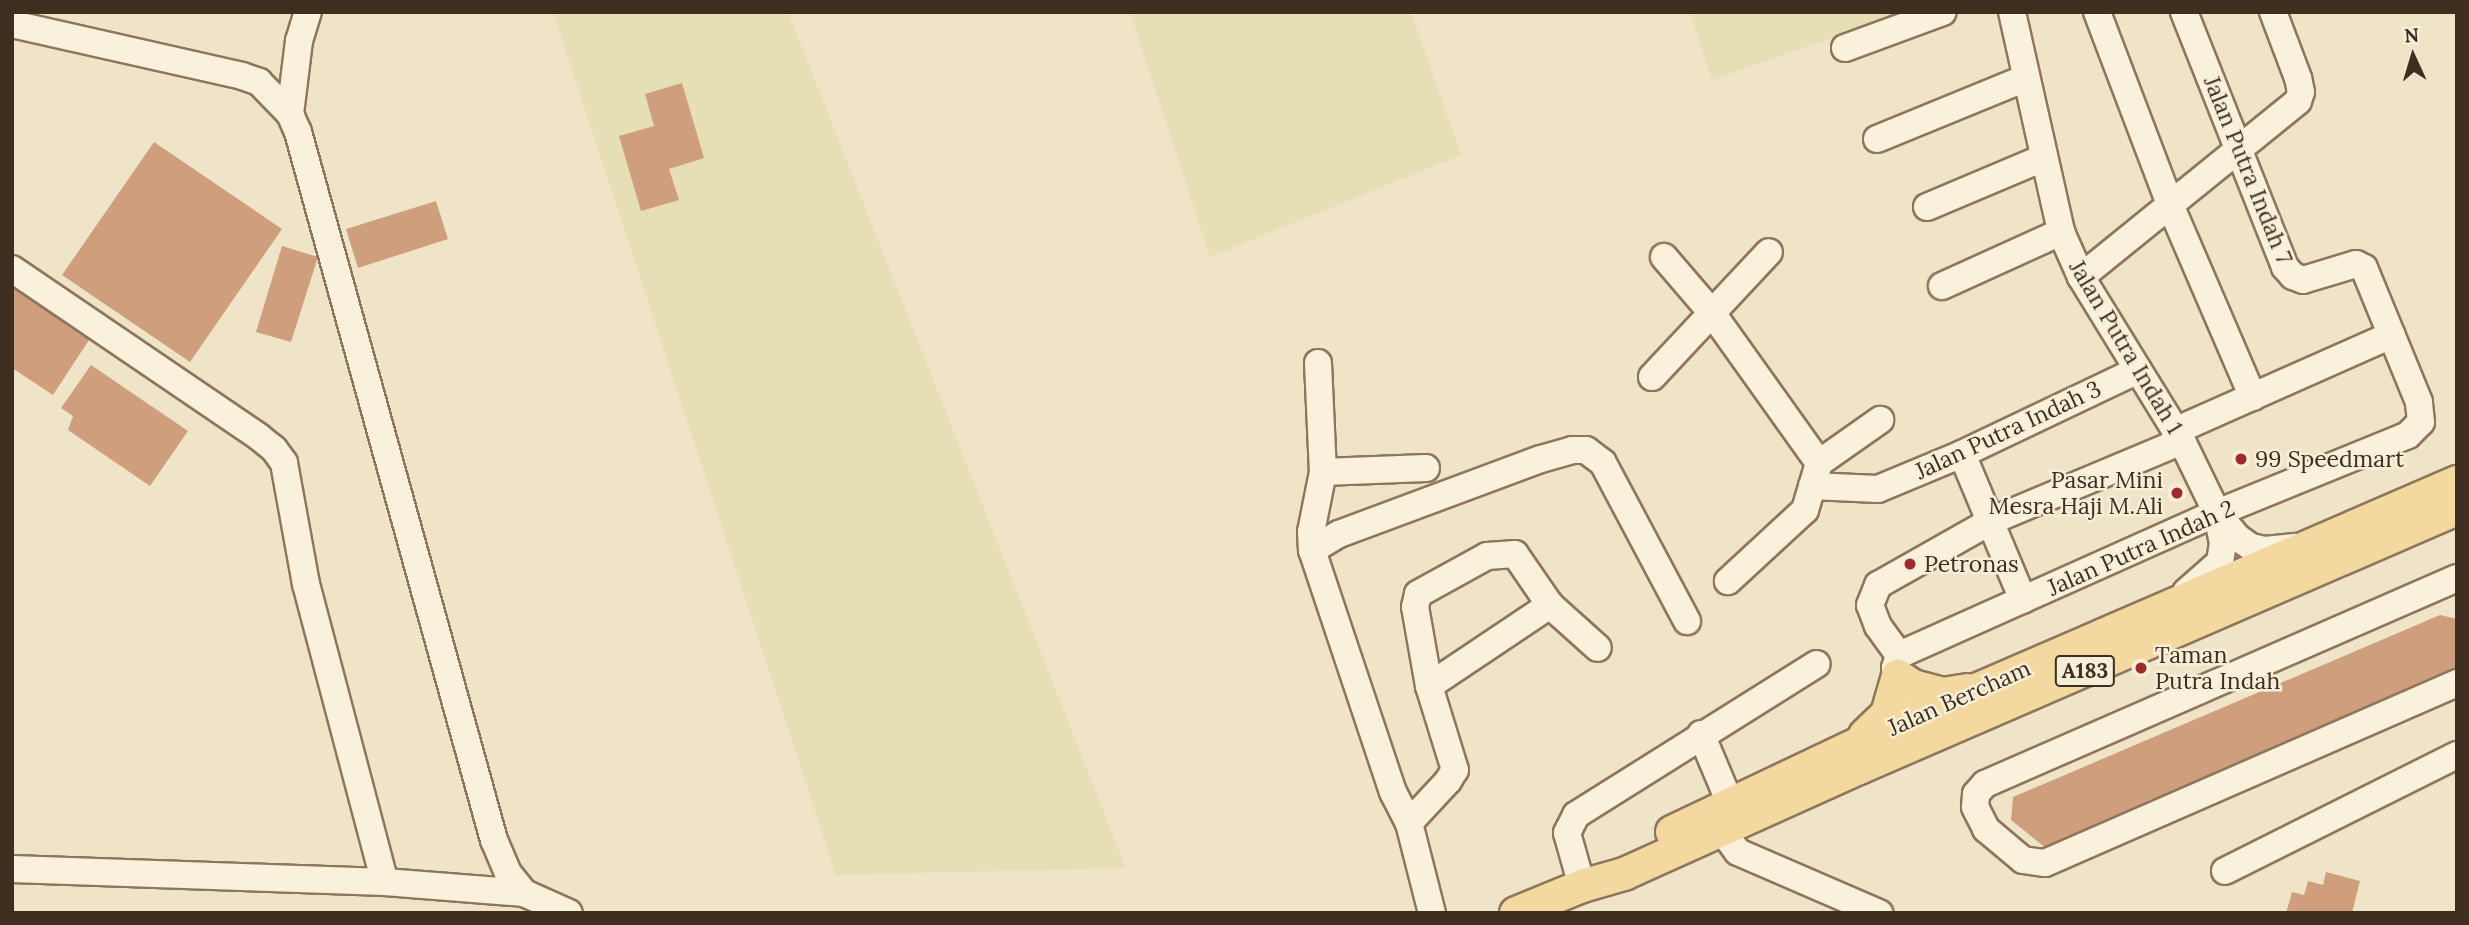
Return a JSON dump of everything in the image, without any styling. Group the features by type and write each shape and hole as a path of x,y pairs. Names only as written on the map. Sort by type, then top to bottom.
{"main road":[{"name":"Jalan Bercham","path":"1988,699 2159,612 2309,547 2455,505"},
{"name":"Jalan Bercham","path":"1516,913 1585,885 1615,863 1854,757 2455,505"},
{"path":"1899,665 1913,686 1943,694 1988,699"},
{"path":"1854,757 1887,714 1899,665"},
{"path":"1916,716 1949,720 1988,699"},
{"name":"Jalan Bercham","path":"1854,757 1916,716"}],"street":[{"path":"290,114 294,68 308,12"},
{"path":"1845,48 1943,12"},
{"name":"Jalan Putra Indah 1","path":"2012,12 2061,232 2081,277 2178,436 2217,513 2238,538 2252,547 2265,550 2309,547"},
{"path":"2097,12 2171,208 2253,397"},
{"name":"Jalan Putra Indah 7","path":"2184,12 2285,267 2293,276 2304,280 2356,264 2369,273 2392,335"},
{"path":"2081,277 2171,208 2298,101 2301,92 2273,12"},
{"path":"12,24 242,76 259,82 290,114 298,132 494,840 509,873 524,893"},
{"path":"1877,139 2026,78"},
{"path":"1927,207 2043,158"},
{"path":"1942,286 2061,232"},
{"path":"1652,376 1769,252"},
{"path":"1664,257 1712,313 1816,475"},
{"path":"12,269 259,437 274,449 284,463 306,584 385,882"},
{"path":"1916,716 1899,665 1870,606 1878,585 1991,521 2178,436 2253,397 2392,335"},
{"name":"Jalan Putra Indah 2","path":"1899,665 2023,600 2217,513 2408,435 2421,422 2419,402 2392,335"},
{"path":"1318,363 1323,472 1311,532 1312,550 1393,792 1409,823 1432,913"},
{"name":"Jalan Putra Indah 3","path":"1816,475 1878,489 1962,454 2138,370"},
{"path":"1728,581 1805,510 1816,475 1880,420"},
{"path":"1312,550 1339,534 1529,463 1572,450 1586,450 1604,463 1687,621"},
{"path":"1962,454 2023,600"},
{"path":"1323,472 1426,468"},
{"name":"Jalan Putra Indah 1","path":"2159,612 2207,577 2220,562 2223,543 2217,513"},
{"path":"1409,823 1455,770 1429,686 1415,607 1418,594 1487,556 1515,554 1550,606 1598,648"},
{"path":"2457,578 1985,785 1976,794 1978,818 1986,829 2023,860 2045,863 2457,683"},
{"path":"1429,686 1550,606"},
{"path":"1585,885 1567,833 1576,816 1701,734 1817,664"},
{"path":"1701,734 1721,815 1738,852 1879,913"},
{"path":"2225,871 2457,755"},
{"path":"12,869 385,882 524,893 569,913"},
{"path":"1829,913 1854,902"}],"shaded area":[{"path":"553,12 788,12 1126,868 836,875"},
{"path":"1130,12 1411,12 1461,155 1210,257"},
{"path":"1690,12 1904,12 1712,80"}],"building":[{"path":"682,83 704,158 669,169 679,200 641,211 619,136 654,126 645,94"},
{"path":"154,142 282,229 190,362 62,275"},
{"path":"436,201 448,239 358,268 346,229"},
{"path":"282,246 318,257 291,342 256,332"},
{"path":"12,286 91,337 53,395 12,368"},
{"path":"91,365 188,431 150,486 68,430 73,416 61,408"},
{"path":"2440,615 2457,619 2457,670 2047,849 2011,820 2013,797"},
{"path":"2326,872 2360,881 2352,913 2286,913 2292,892 2304,895 2308,881 2323,885"}],"place":[{"name":"99 Speedmart","path":"2241,459"},
{"name":"Pasar Mini Mesra Haji M.Ali","path":"2177,493"},
{"name":"Petronas","path":"1910,564"},
{"name":"Taman Putra Indah","path":"2141,668"}]}
